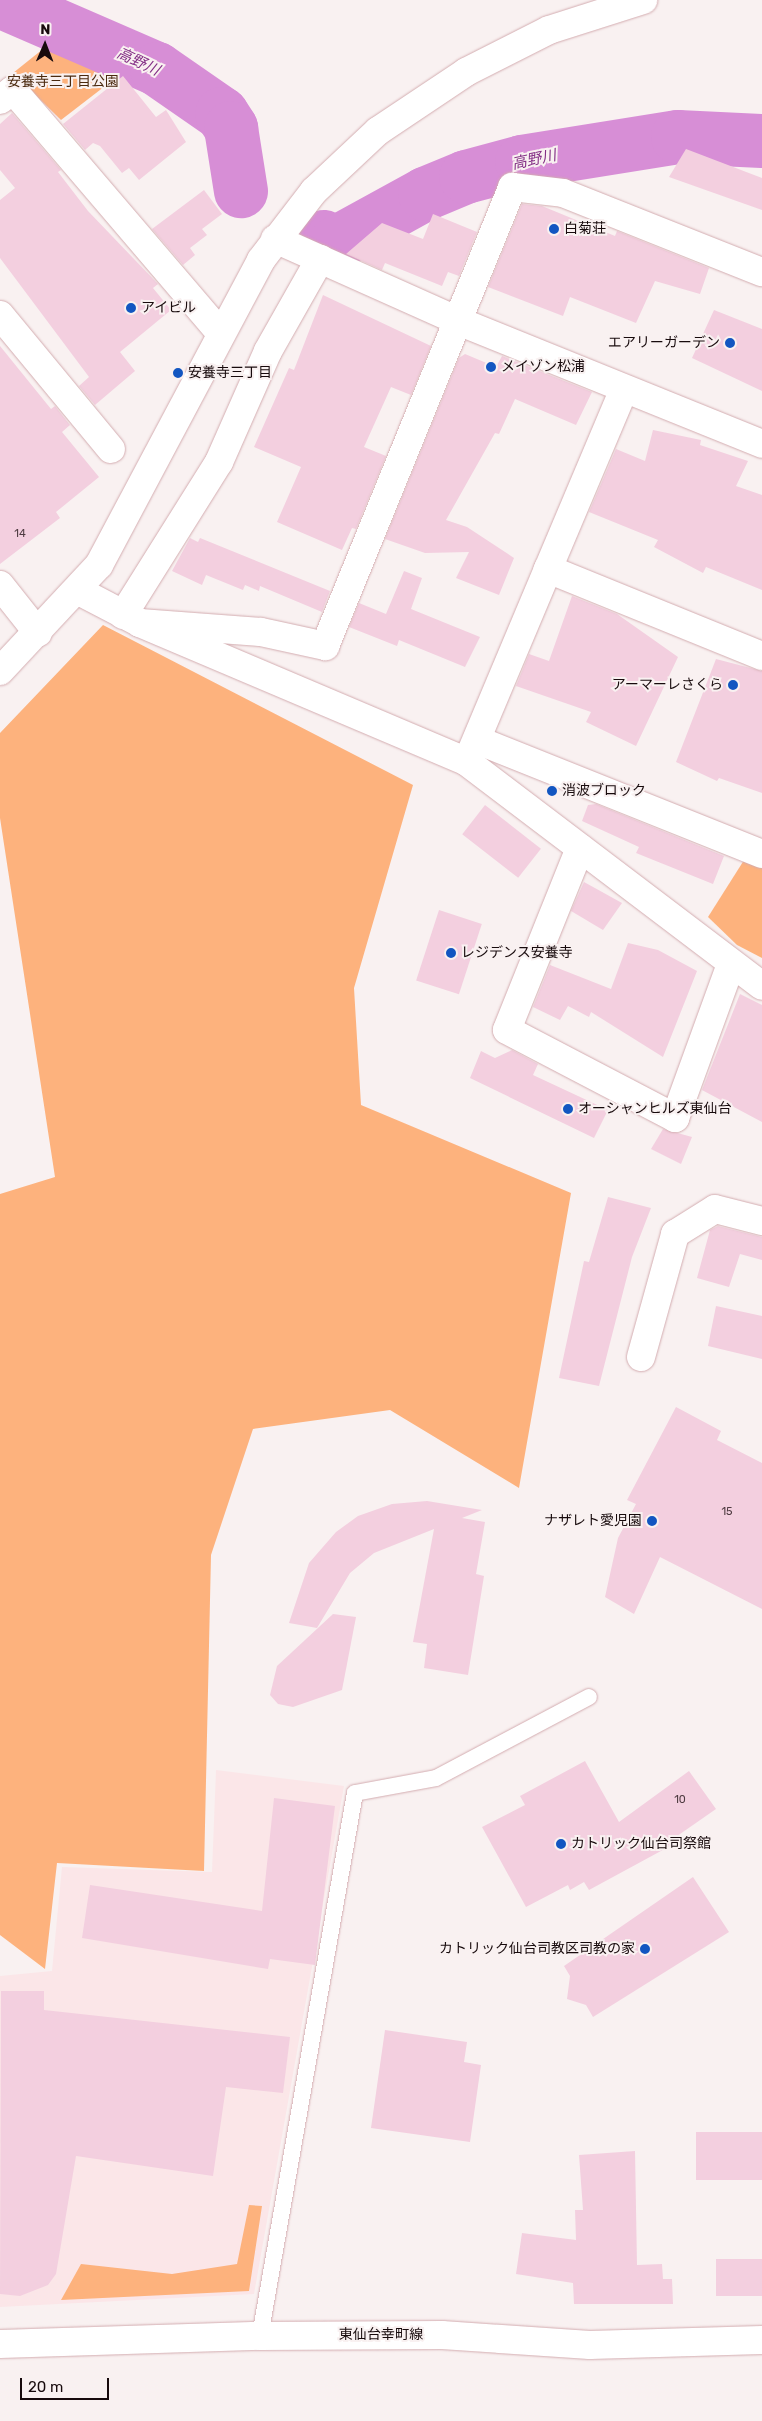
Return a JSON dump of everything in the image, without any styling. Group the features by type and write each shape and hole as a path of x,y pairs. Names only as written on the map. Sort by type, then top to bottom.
{"street":[{"path":"0,671 38,633 99,565 220,332 275,238 335,169 418,102 507,48 643,0"},
{"path":"0,100 13,90 220,332"},
{"path":"131,619 261,632 325,646 512,187 563,193 762,272"},
{"path":"275,238 458,321 762,444"},
{"path":"131,619 219,462 268,351 320,258"},
{"path":"0,315 111,449"},
{"path":"472,751 624,389"},
{"path":"548,569 762,656"},
{"path":"0,585 38,633"},
{"path":"78,590 131,619 472,751 762,854"},
{"path":"472,751 580,848 762,986"},
{"path":"580,848 507,1030 675,1118 731,964"},
{"path":"641,1357 675,1234 715,1209 762,1222"},
{"name":"東仙台幸町線","path":"0,2344 260,2336 442,2335 590,2345 762,2340"}],"lane":[{"path":"260,2336 355,1793 436,1778 589,1697"}],"shaded area":[{"path":"216,1770 344,1786 254,2294 0,2307 0,1976 52,1971 62,1867 212,1872"}],"green space":[{"name":"安養寺三丁目公園","path":"48,45 122,73 61,120 13,73"},
{"path":"103,625 413,785 354,988 361,1105 571,1193 519,1488 390,1410 253,1429 211,1555 204,1871 57,1863 45,1969 0,1935 0,1194 55,1177 0,818 0,733"},
{"path":"746,857 762,864 762,958 737,945 708,917"},
{"path":"249,2205 262,2206 249,2291 61,2300 81,2264 172,2274 237,2264"}],"building":[{"path":"123,76 156,117 166,110 186,142 139,180 129,168 122,173 100,146 93,143 85,150 63,124"},
{"path":"12,113 61,170 58,172 88,211 158,284 153,288 171,310 120,352 135,371 95,405 79,386 89,377 0,258 0,200 15,188 0,170 0,124"},
{"path":"686,149 762,178 762,210 669,177"},
{"path":"204,190 222,214 202,229 207,235 190,248 195,255 183,265 152,229"},
{"path":"522,204 542,206 615,236 617,231 709,268 700,294 655,281 636,323 570,297 563,316 488,287"},
{"path":"433,214 477,232 459,276 448,272 442,286 385,263 382,270 346,254 382,223 423,239"},
{"path":"323,295 431,346 411,395 391,387 364,447 386,456 356,529 352,528 342,550 277,522 301,467 254,447 289,368 294,370"},
{"name":"エアリーガーデン","path":"714,310 762,329 762,391 692,358"},
{"path":"0,346 51,409 55,406 70,425 62,432 99,477 56,512 60,518 0,564"},
{"path":"465,354 496,367 502,356 592,392 576,425 515,399 499,434 495,433 446,520 467,527 514,558 499,595 456,578 469,552 425,553 385,539 459,358"},
{"path":"653,430 701,440 700,445 748,461 736,486 762,495 762,590 706,567 703,573 654,547 658,540 589,512 616,449 645,461"},
{"path":"190,538 198,542 200,538 330,591 322,612 260,586 259,591 245,585 243,590 206,575 202,585 172,571"},
{"path":"404,571 422,578 411,609 480,637 465,667 399,640 397,646 349,627 359,603 386,614"},
{"path":"572,596 617,614 678,657 636,746 586,722 591,712 516,686 529,654 549,661"},
{"path":"716,659 762,671 762,793 719,778 717,781 676,762"},
{"path":"596,804 724,856 713,884 636,853 639,847 582,821 588,805"},
{"path":"485,805 541,849 518,878 462,834"},
{"path":"584,882 622,903 603,930 571,911"},
{"name":"レジデンス安養寺","path":"439,910 482,924 459,994 416,980"},
{"path":"628,943 658,950 697,971 663,1057 591,1012 589,1017 568,1006 560,1020 533,1007 550,965 611,989"},
{"path":"740,994 762,1005 762,1122 702,1090"},
{"path":"512,1050 538,1064 533,1075 608,1110 594,1138 470,1078 481,1051 495,1058"},
{"path":"663,1129 692,1137 681,1164 651,1149"},
{"path":"608,1197 651,1208 632,1257 599,1386 559,1378 584,1261 589,1262"},
{"path":"718,1226 762,1237 762,1260 740,1254 729,1287 697,1278 710,1230"},
{"path":"716,1306 762,1316 762,1359 708,1346"},
{"path":"676,1407 721,1431 717,1440 762,1463 762,1609 660,1557 634,1614 605,1597 618,1538 636,1504 627,1500"},
{"path":"427,1501 482,1510 462,1518 485,1522 476,1574 484,1576 468,1675 424,1668 427,1644 413,1642 434,1529 374,1553 350,1573 317,1628 289,1623 309,1563 336,1532 358,1516 392,1504"},
{"path":"333,1614 356,1617 342,1690 293,1707 278,1704 270,1695 277,1666"},
{"name":"カトリック仙台司祭館","path":"585,1761 619,1822 689,1771 716,1809 670,1841 672,1845 589,1890 584,1882 570,1890 568,1885 526,1907 482,1827 525,1805 520,1796"},
{"path":"274,1798 335,1806 315,1965 270,1959 268,1969 82,1938 90,1885 262,1911"},
{"name":"カトリック仙台司教区司教の家","path":"693,1877 729,1932 593,2017 586,2005 567,1999 570,1976 564,1966"},
{"path":"1,1991 44,1991 44,2010 290,2037 283,2093 226,2087 213,2176 76,2156 56,2274 48,2285 20,2296 0,2294"},
{"path":"385,2030 467,2042 464,2062 481,2065 470,2142 371,2128"},
{"path":"696,2132 762,2132 762,2180 696,2180"},
{"path":"635,2151 637,2265 662,2264 663,2279 672,2279 673,2304 574,2304 573,2283 516,2274 522,2233 576,2240 575,2210 583,2210 579,2155"},
{"path":"716,2259 762,2259 762,2296 716,2296"}],"waterway":[{"name":"高野川","path":"0,1 157,69 222,114 231,128 241,191"},
{"name":"高野川","path":"324,237 336,243 425,194 466,177 522,162 678,137 762,141"}],"place":[{"name":"白菊荘","path":"554,229"},
{"name":"アイビル","path":"131,308"},
{"name":"エアリーガーデン","path":"730,343"},
{"name":"メイゾン松浦","path":"491,367"},
{"name":"安養寺三丁目","path":"178,373"},
{"name":"アーマーレさくら","path":"733,685"},
{"name":"消波ブロック","path":"552,791"},
{"name":"レジデンス安養寺","path":"451,953"},
{"name":"オーシャンヒルズ東仙台","path":"568,1109"},
{"name":"ナザレト愛児園","path":"652,1521"},
{"name":"カトリック仙台司祭館","path":"561,1844"},
{"name":"カトリック仙台司教区司教の家","path":"645,1949"}]}
